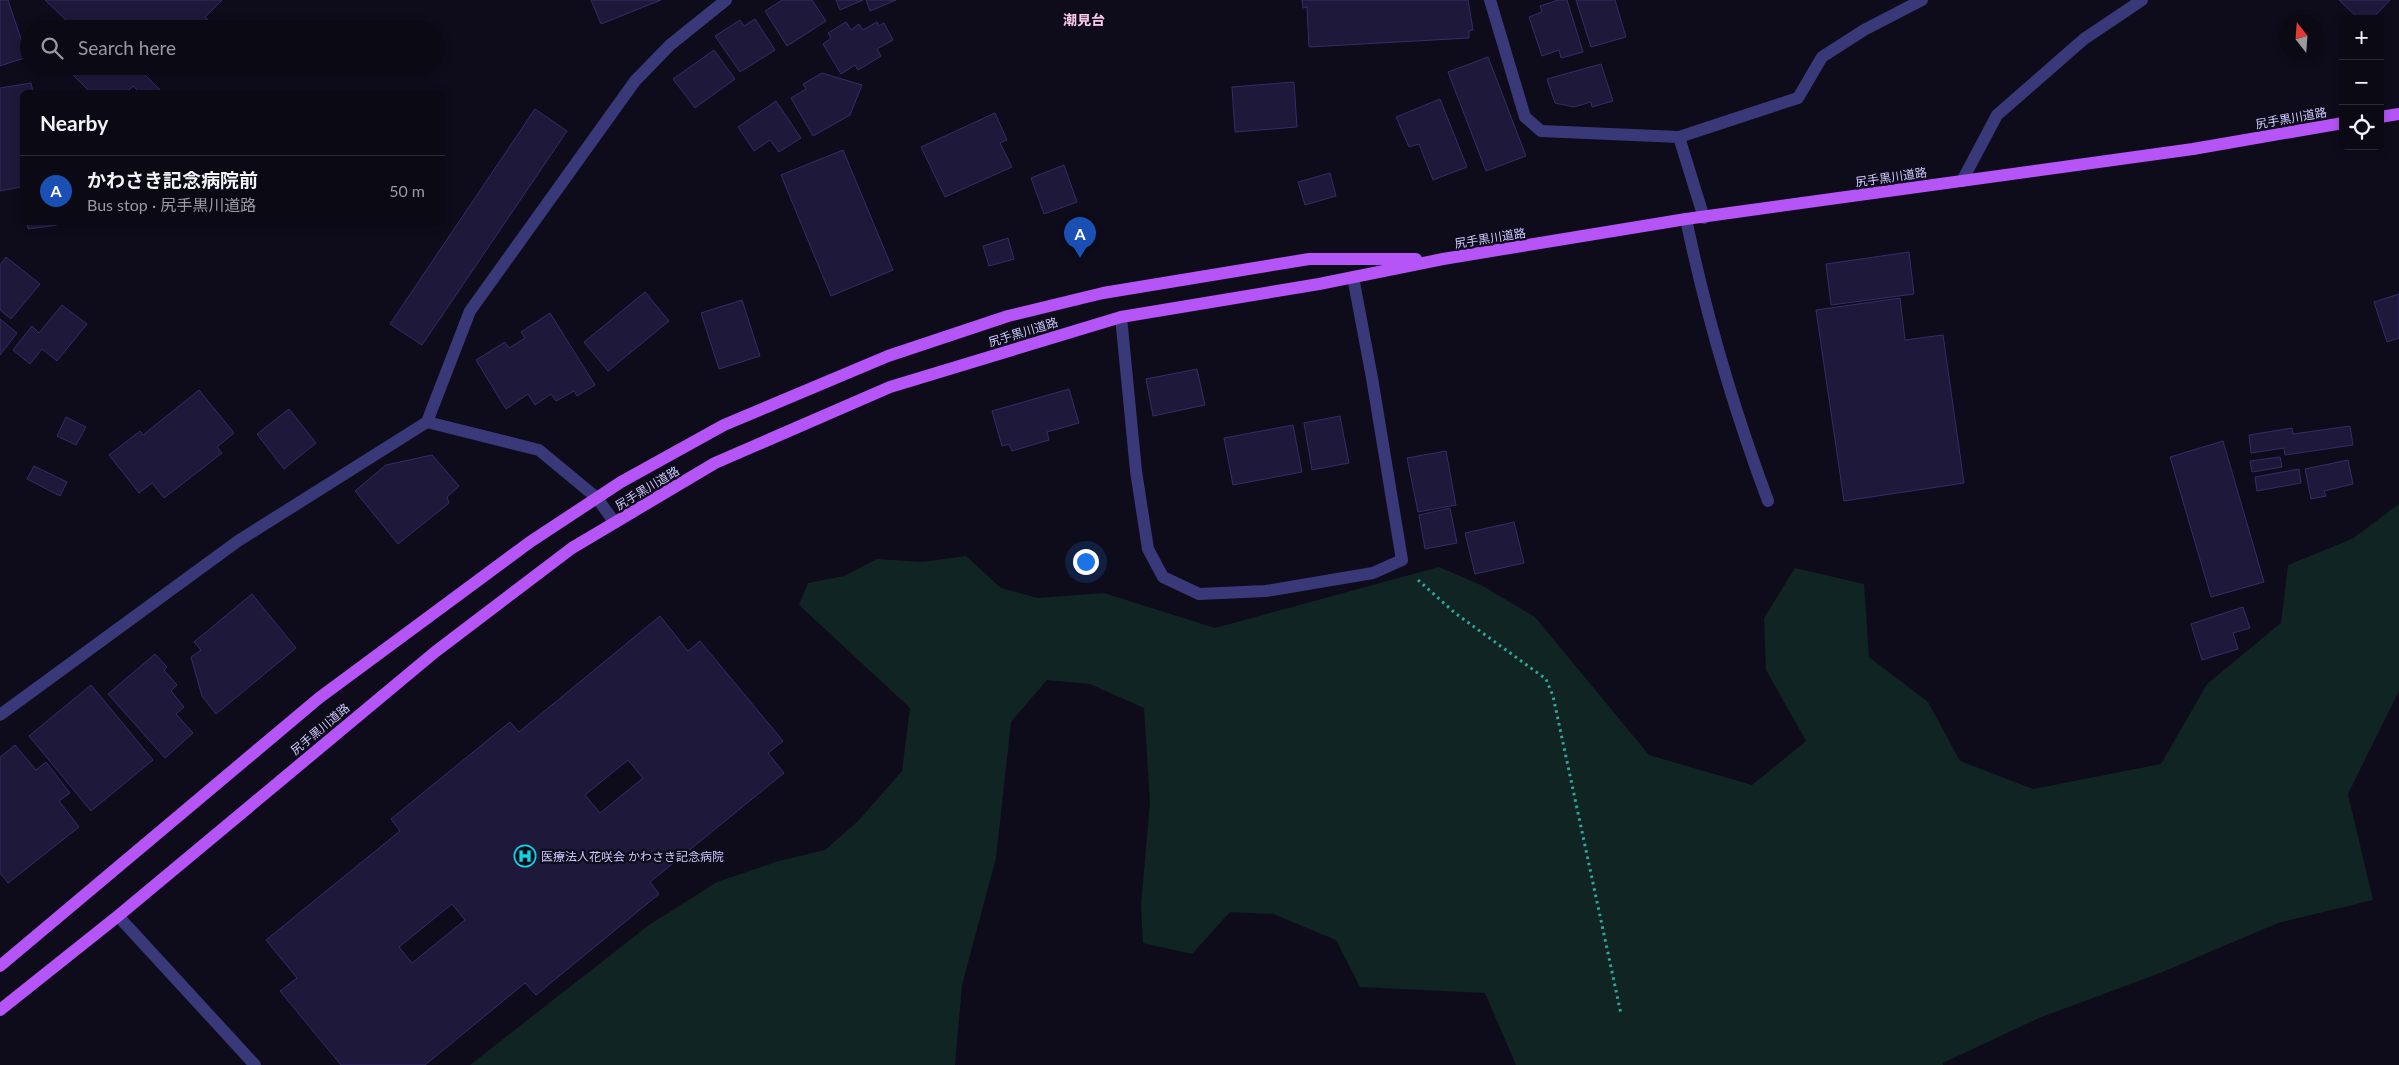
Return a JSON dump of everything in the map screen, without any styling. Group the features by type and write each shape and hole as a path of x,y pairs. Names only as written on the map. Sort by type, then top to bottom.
{"main road":[{"path":"2384,116 2399,114"},
{"name":"尻手黒川道路","path":"0,1010 118,916 435,652 572,548 715,463 890,387 1120,317 1353,277 1443,259 1686,219 2193,149 2339,124"},
{"name":"尻手黒川道路","path":"0,966 319,698 523,547 597,498 724,425 888,356 1008,316 1103,292 1309,259 1443,259"}],"street":[{"path":"0,715 238,541 426,422 470,311 635,82 670,45 726,0"},
{"path":"1490,0 1526,117 1541,131 1679,137 1798,98 1822,57 1864,30 1922,0"},
{"path":"1962,181 1997,115 2084,39 2142,0"},
{"path":"1679,137 1704,218"},
{"path":"1686,219 1694,256 1745,439 1768,501"},
{"path":"1120,317 1136,471 1148,549 1163,577 1199,594 1266,591 1373,573 1402,560 1353,277"},
{"path":"426,422 539,450 597,498 615,522"},
{"path":"118,916 255,1065"}],"path":[{"path":"1402,560 1425,588 1455,613 1546,679 1553,696 1621,1014"}],"green space":[{"path":"2399,504 2399,691 2348,794 2373,900 2278,923 2160,973 2039,1018 1943,1063 1943,1065 1516,1065 1485,993 1360,987 1336,940 1273,914 1230,912 1192,954 1143,943 1141,905 1150,802 1144,708 1090,684 1047,680 1011,722 996,858 962,985 955,1065 470,1065 649,925 717,882 779,861 825,850 858,821 902,771 910,708 799,605 808,583 844,576 877,559 922,562 966,556 1001,588 1038,598 1104,593 1215,628 1439,567 1483,586 1535,617 1649,755 1752,785 1806,741 1766,670 1764,618 1795,568 1864,584 1869,657 1928,702 1960,761 2033,789 2161,764 2207,684 2281,623 2288,565 2352,539"}],"building":[{"path":"0,0 8,0 20,36 20,59 0,66"},
{"path":"45,0 222,0 205,17 208,20 66,20"},
{"path":"591,0 661,0 601,24"},
{"path":"782,0 812,0 826,21 787,46 765,11"},
{"path":"836,0 863,0 840,10"},
{"path":"866,0 896,0 870,11"},
{"path":"1302,0 1468,0 1473,30 1469,31 1469,38 1309,47 1307,7 1303,8"},
{"path":"1558,0 1567,0 1583,52 1561,58 1559,50 1542,56 1529,17 1542,12 1540,6"},
{"path":"1576,0 1615,0 1626,37 1591,47"},
{"path":"2339,0 2390,0 2376,15 2355,15"},
{"path":"755,19 775,50 740,72 715,36 740,20 744,26"},
{"path":"846,22 851,30 859,24 863,30 877,22 879,26 884,23 893,40 877,49 881,56 858,70 855,65 841,74 823,44 831,38 828,33"},
{"path":"714,50 735,79 695,108 673,79"},
{"path":"1488,57 1526,156 1486,171 1448,72"},
{"path":"1601,64 1613,101 1592,107 1591,102 1574,107 1555,103 1547,79"},
{"path":"822,73 862,85 850,115 813,136 791,98 806,89 803,84"},
{"path":"73,75 145,75 160,90 137,90 133,86 129,90 88,90"},
{"path":"1294,82 1297,127 1235,132 1232,87"},
{"path":"31,83 33,90 20,90 20,187 0,191 0,88"},
{"path":"1440,99 1467,167 1433,180 1419,144 1409,147 1396,117"},
{"path":"776,101 801,138 779,152 770,140 754,151 738,127"},
{"path":"535,109 567,131 422,345 390,324"},
{"path":"995,113 1007,140 1000,143 1012,167 945,197 921,147"},
{"path":"843,150 893,270 831,296 781,175"},
{"path":"1064,165 1077,202 1044,214 1031,178"},
{"path":"1330,173 1336,196 1305,205 1298,182"},
{"path":"27,225 57,225 28,229"},
{"path":"1008,238 1014,259 989,266 983,246"},
{"path":"1909,252 1914,294 1831,305 1826,264"},
{"path":"6,257 40,284 11,319 0,310 0,265"},
{"path":"645,292 669,321 608,371 584,342"},
{"path":"2399,294 2399,338 2387,342 2374,302"},
{"path":"1900,298 1905,340 1943,335 1964,483 1844,501 1816,310"},
{"path":"742,300 760,356 719,369 701,313"},
{"path":"62,305 87,324 57,361 42,349 30,364 13,350 32,326 39,333"},
{"path":"550,313 595,385 577,396 574,391 556,401 551,394 535,405 528,394 506,409 476,360 505,342 509,348 525,338 521,332"},
{"path":"0,319 17,333 0,355"},
{"path":"1197,369 1205,405 1153,416 1146,379"},
{"path":"1069,389 1079,423 1047,432 1049,440 1012,451 1009,444 1002,446 992,411"},
{"path":"199,390 234,433 217,447 222,453 164,498 152,483 139,493 109,455 140,431 143,435"},
{"path":"289,409 316,443 284,469 257,434"},
{"path":"1340,416 1349,463 1312,470 1304,423"},
{"path":"66,417 86,427 76,445 57,436"},
{"path":"1293,425 1302,472 1233,485 1224,438"},
{"path":"2350,426 2353,445 2285,455 2284,448 2251,453 2249,435 2292,428 2293,434"},
{"path":"2223,441 2264,582 2211,597 2170,457"},
{"path":"1446,451 1456,505 1418,512 1407,458"},
{"path":"432,455 459,486 447,497 449,503 398,544 355,491 386,465"},
{"path":"2280,457 2282,467 2252,472 2250,461"},
{"path":"2348,460 2353,484 2324,491 2326,496 2311,499 2305,469"},
{"path":"34,466 67,482 60,496 27,479"},
{"path":"2299,469 2301,483 2257,491 2255,477"},
{"path":"1450,508 1457,543 1425,549 1419,515"},
{"path":"1514,522 1524,563 1475,574 1465,533"},
{"path":"252,594 296,648 216,714 202,696 191,657 201,650 194,642"},
{"path":"2243,607 2250,628 2233,633 2238,649 2202,660 2191,624"},
{"name":"医療法人花咲会 かわさき記念病院","path":"660,616 688,651 700,641 783,741 768,753 784,773 650,882 659,894 536,995 525,983 425,1065 341,1065 280,991 297,978 266,940 400,831 391,819 510,722 519,732","holes":["628,760 643,778 600,813 585,795","452,904 465,920 412,963 399,947"]},
{"path":"155,654 167,667 164,670 177,685 171,691 184,707 176,714 193,733 165,758 108,694"},
{"path":"91,685 153,760 91,811 29,736"},
{"path":"15,745 36,770 46,762 70,793 59,801 79,827 8,883 0,873 0,757"}],"place":[{"name":"かわさき記念病院前","path":"1080,258"},
{"name":"医療法人花咲会 かわさき記念病院","path":"525,856"}],"district":[{"name":"潮見台","path":"1084,19"}]}
